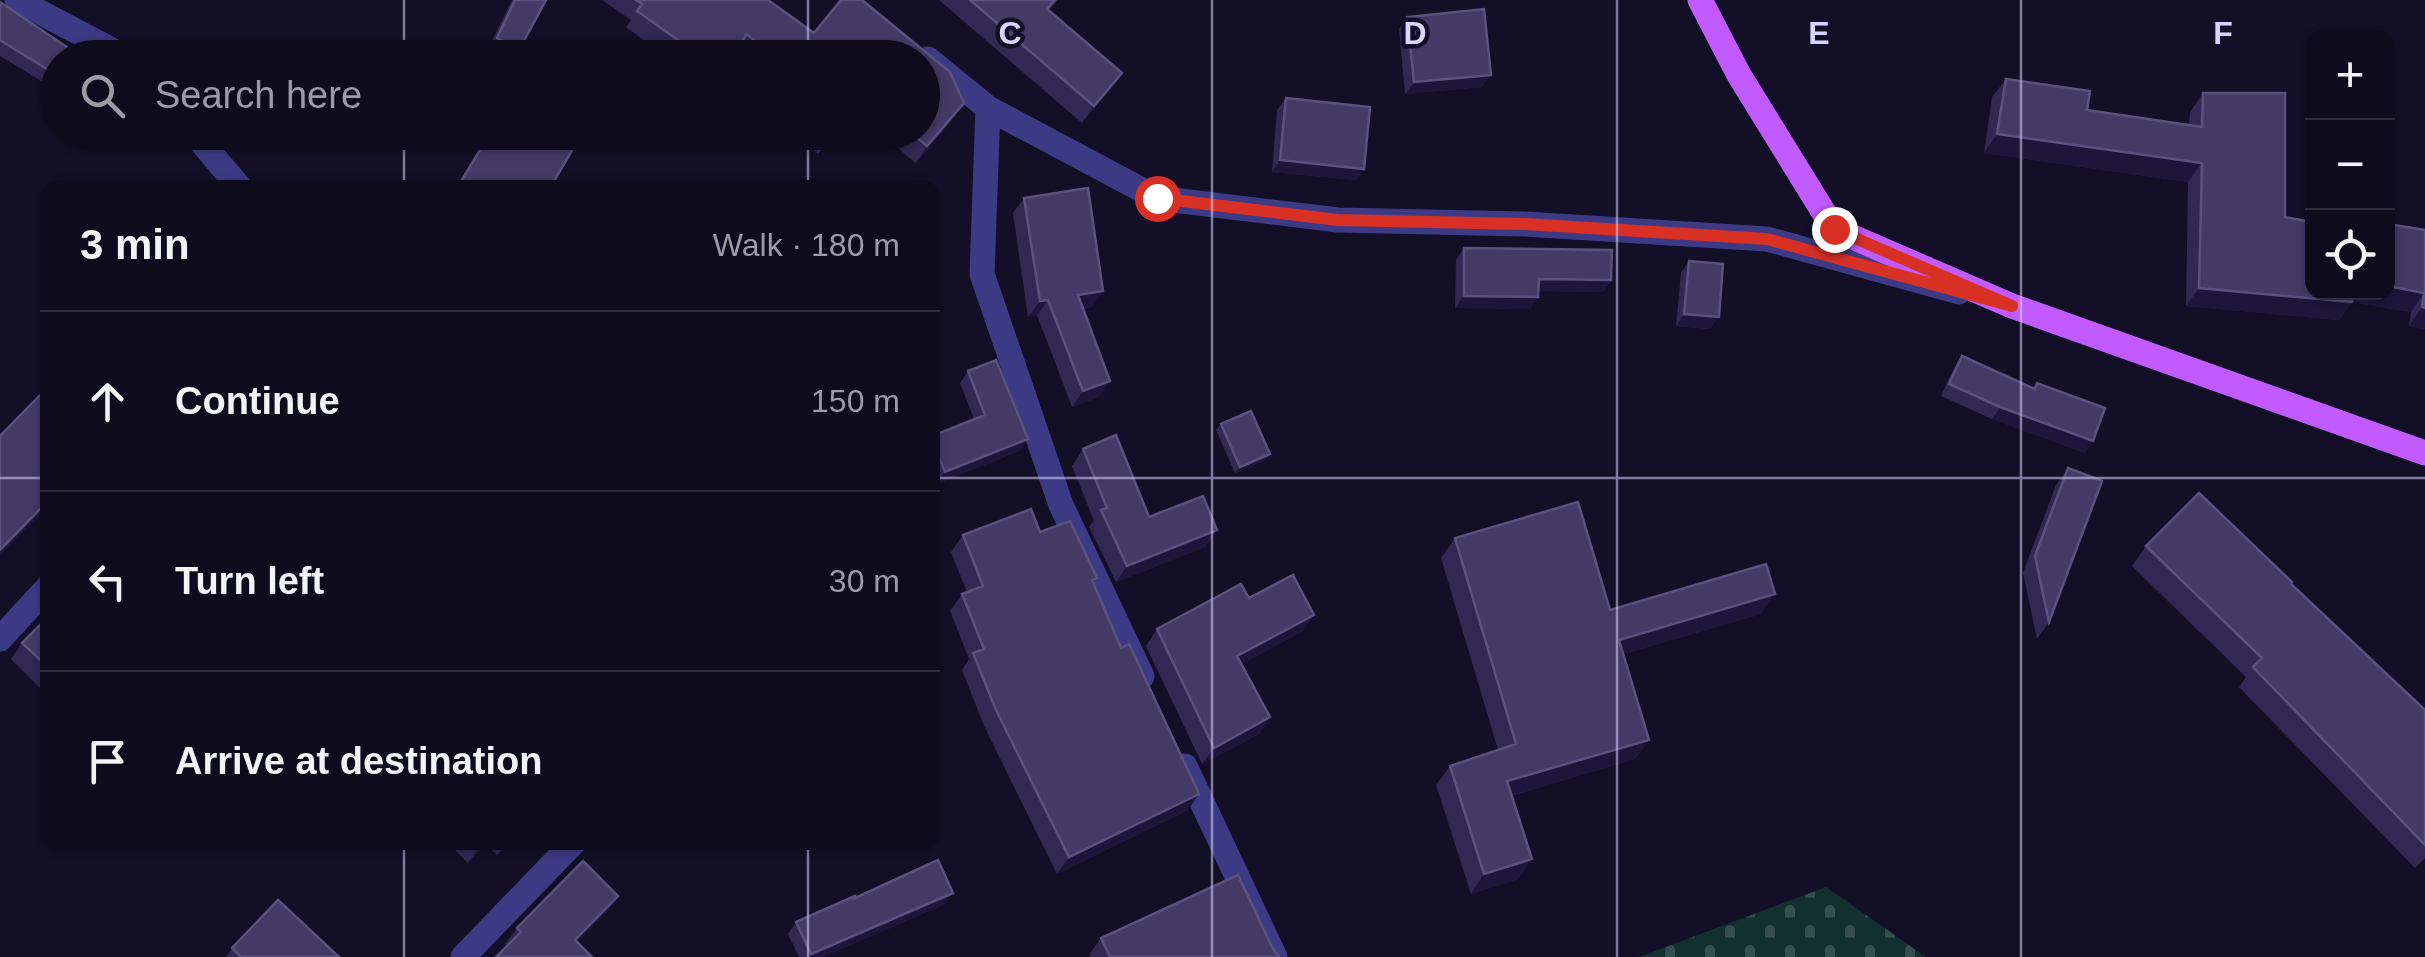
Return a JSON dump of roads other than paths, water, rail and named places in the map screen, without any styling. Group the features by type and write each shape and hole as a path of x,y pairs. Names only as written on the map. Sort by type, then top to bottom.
{"main road":[{"path":"1700,0 1739,75 1834,229 2012,306 2425,453"}],"street":[{"path":"18,0 93,40"},
{"path":"940,69 988,108 1157,198 1338,220 1525,224 1767,239 2012,306"},
{"path":"988,108 982,274 1061,505 1152,697"},
{"path":"208,150 233,180"},
{"path":"0,639 40,596"},
{"path":"1177,750 1275,957"},
{"path":"464,957 566,850"}]}
